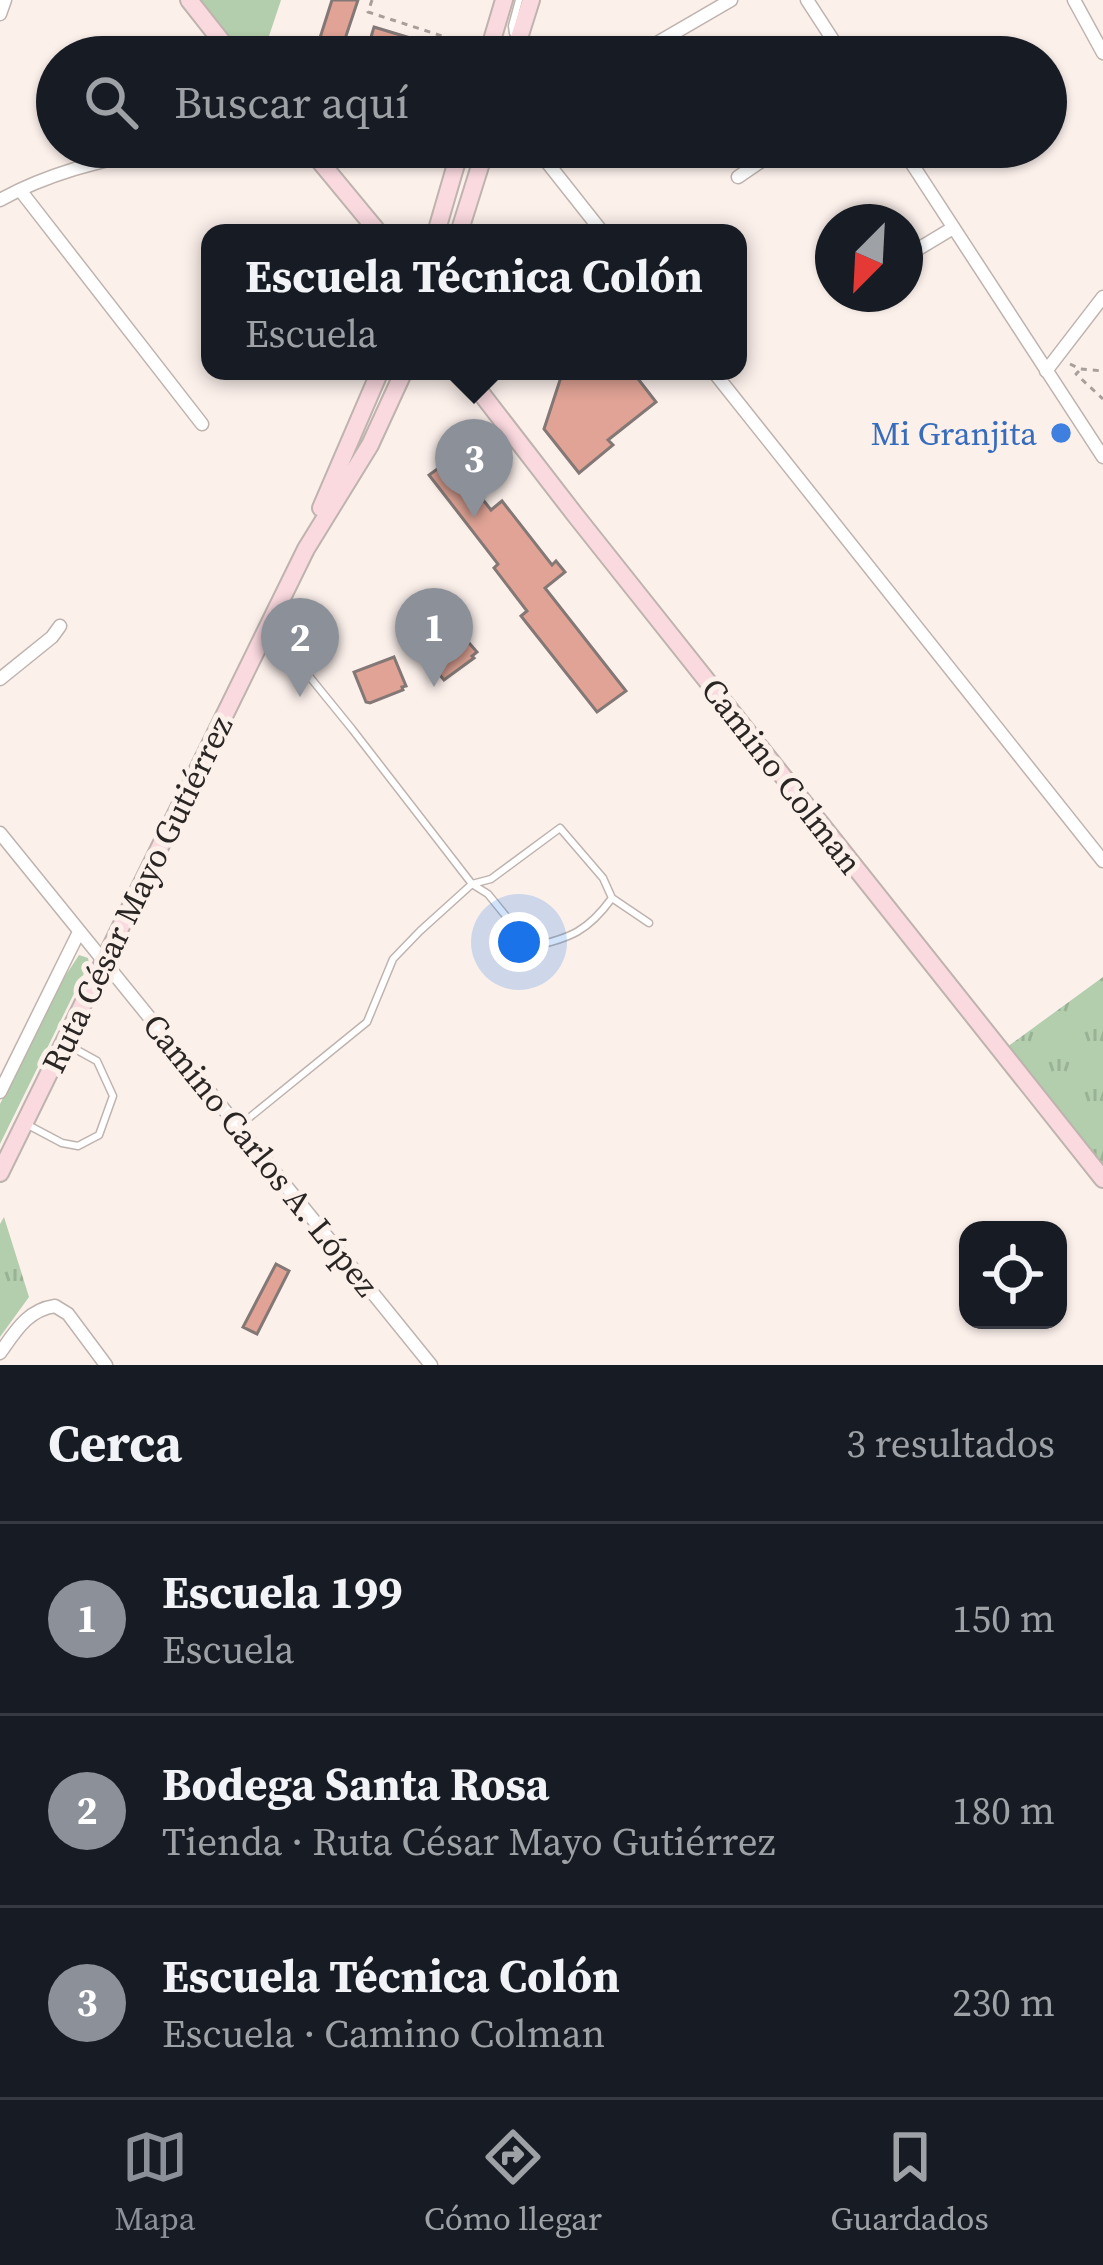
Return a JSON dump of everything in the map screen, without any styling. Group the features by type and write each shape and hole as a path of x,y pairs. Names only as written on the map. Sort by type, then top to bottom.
{"main road":[{"path":"189,0 217,36"},
{"path":"493,36 504,0"},
{"path":"520,36 531,0"},
{"path":"325,168 372,224"},
{"path":"439,224 455,168"},
{"path":"450,224 458,168"},
{"path":"462,224 479,168"},
{"name":"Ruta César Mayo Gutiérrez","path":"306,549 376,380"},
{"path":"382,417 388,380"},
{"name":"Ruta César Mayo Gutiérrez","path":"0,1173 306,549 370,445 400,380"},
{"name":"Camino Colman","path":"471,380 1103,1179"}],"street":[{"path":"0,14 5,0"},
{"path":"669,36 731,0"},
{"path":"808,0 831,36"},
{"path":"1074,0 1103,53"},
{"path":"0,200 72,168"},
{"path":"552,168 596,224"},
{"path":"738,177 751,168"},
{"path":"914,168 1103,457"},
{"path":"20,190 202,424"},
{"path":"923,246 953,228"},
{"path":"1046,371 1103,297"},
{"path":"720,380 1103,861"},
{"path":"0,679 60,626"},
{"name":"Camino Carlos A. López","path":"0,833 431,1365"},
{"name":"Ruta César Mayo Gutiérrez","path":"0,1092 79,932"},
{"path":"0,1353 26,1319 55,1306 68,1314 106,1365"}],"lane":[{"path":"513,36 520,0"},
{"path":"268,626 472,884 488,894 531,947 567,939 595,922 613,898"},
{"path":"239,1126 367,1022 393,959 472,884 491,879 560,828 603,878 613,898 649,923"},
{"path":"25,1124 78,1146 99,1135 113,1096 97,1061 64,1042"}],"path":[{"path":"372,0 368,13 435,36"},
{"path":"1046,371 1069,363 1080,369 1103,370"},
{"path":"1080,369 1076,374 1103,399"}],"green space":[{"path":"196,0 281,0 269,36 226,36"},
{"path":"79,955 89,963 0,1144 0,1104"},
{"path":"1103,977 1103,1168 1007,1047"},
{"path":"4,1217 29,1297 0,1337 0,1224"}],"building":[{"path":"332,0 358,0 346,36 321,36"},
{"path":"374,27 404,36 371,36"},
{"path":"560,380 639,380 656,402 608,440 613,445 579,473 544,429"},
{"path":"451,459 491,510 502,501 552,565 556,561 565,572 545,588 626,691 597,712 521,616 527,611 494,568 498,564 429,475"},
{"path":"445,628 449,632 457,629 477,652 444,680 419,650"},
{"path":"394,657 406,686 366,702 354,672"},
{"path":"276,1264 289,1271 257,1334 243,1327"}],"place":[{"name":"Mi Granjita","path":"1061,433"},
{"name":"Escuela Técnica Colón","path":"474,518"},
{"name":"Escuela 199","path":"434,687"},
{"name":"Bodega Santa Rosa","path":"300,697"}]}
